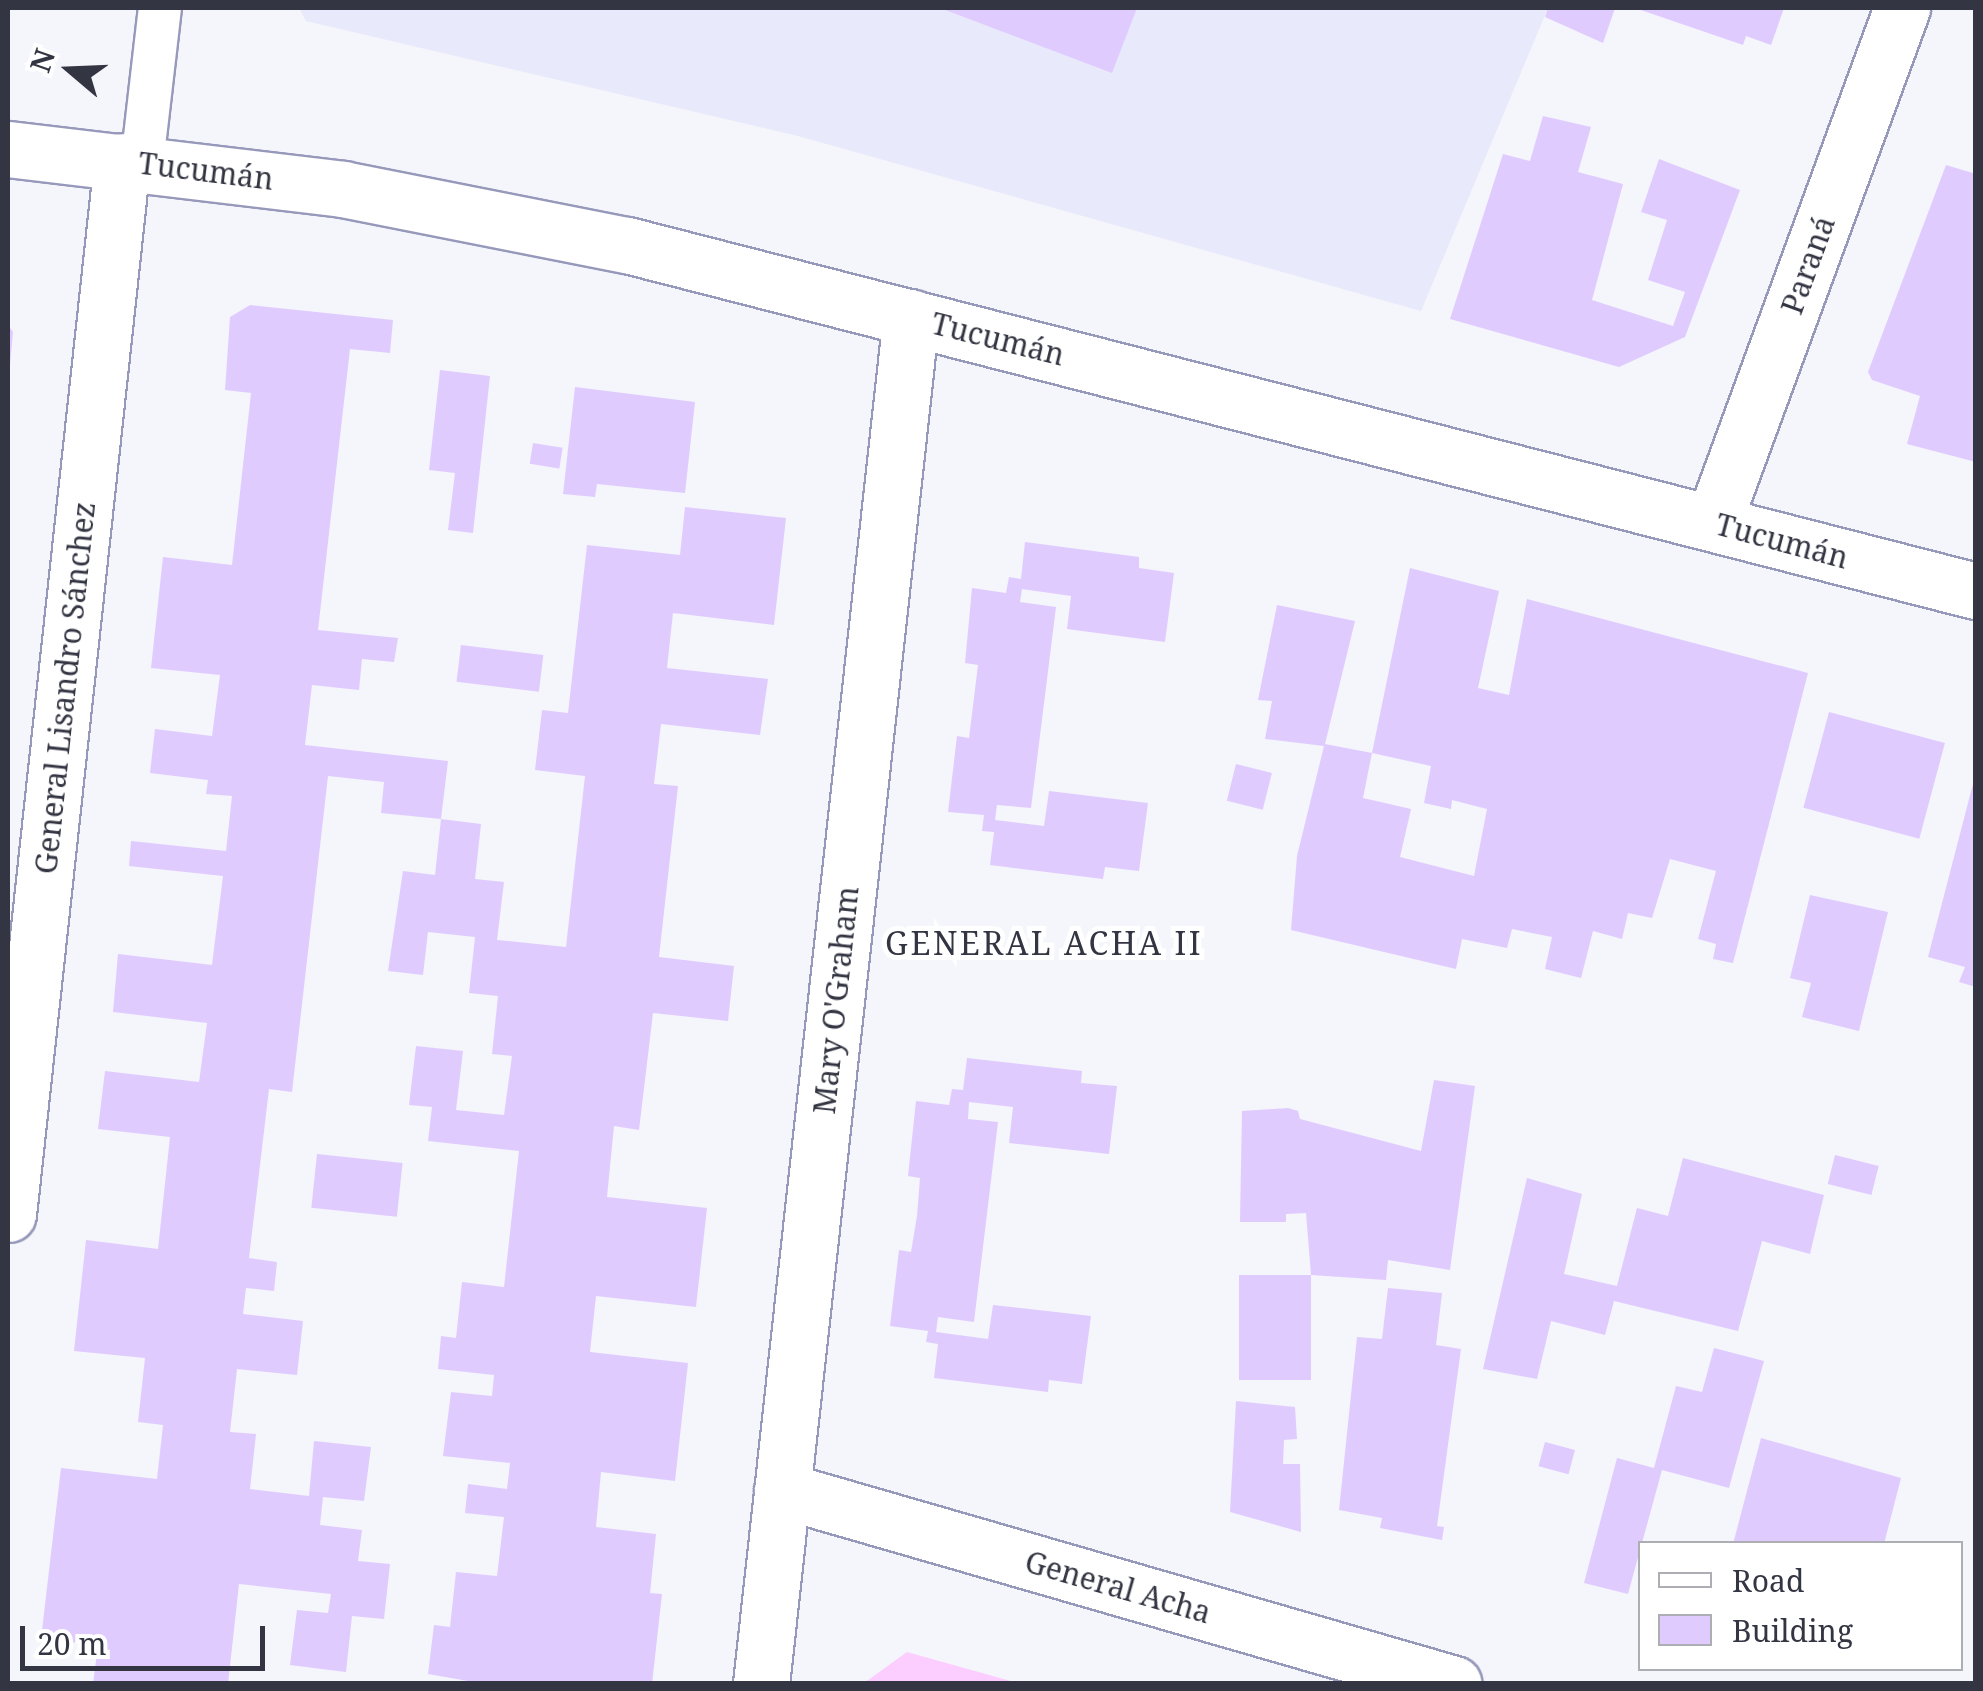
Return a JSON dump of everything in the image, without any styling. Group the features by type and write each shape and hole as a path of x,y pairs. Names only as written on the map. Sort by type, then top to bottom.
{"street":[{"name":"Paraná","path":"1713,523 1902,8"},
{"name":"Tucumán","path":"8,149 132,162 479,215 911,317 1976,591"},
{"name":"General Lisandro Sánchez","path":"8,1214 132,162"},
{"name":"Mary O'Graham","path":"761,1684 911,317"},
{"name":"General Acha","path":"782,1490 1454,1684"}],"lane":[{"path":"132,162 160,8"}],"shaded area":[{"path":"299,8 1548,8 1421,311 798,136 306,21"},
{"path":"907,1652 1018,1683 864,1683"}],"building":[{"path":"940,8 1137,8 1112,73"},
{"path":"1548,8 1615,8 1603,43 1545,17"},
{"path":"1635,8 1784,8 1771,45 1746,36 1743,45"},
{"path":"1543,116 1591,127 1578,172 1623,184 1592,300 1673,326 1685,292 1648,280 1667,220 1641,212 1659,159 1740,190 1685,337 1619,367 1450,319 1503,154 1530,161"},
{"path":"1946,165 1976,174 1976,462 1907,444 1920,396 1872,380 1868,372"},
{"path":"250,305 393,320 390,353 350,349 318,630 398,638 394,662 362,659 359,690 312,685 305,745 448,761 441,819 381,813 384,782 328,776 292,1092 269,1089 249,1258 277,1262 274,1291 246,1288 243,1314 303,1321 297,1375 237,1369 230,1432 256,1434 250,1489 309,1496 314,1441 371,1447 364,1501 323,1497 320,1525 362,1530 358,1561 390,1564 384,1619 352,1616 346,1672 290,1665 297,1610 328,1613 331,1594 239,1584 228,1684 93,1684 98,1645 41,1639 61,1468 157,1479 163,1425 138,1422 145,1358 74,1351 86,1240 158,1249 170,1137 98,1129 105,1071 199,1082 207,1023 113,1012 118,954 212,965 223,876 129,866 131,841 226,851 232,796 206,794 208,780 150,773 155,729 212,736 220,675 151,668 163,557 232,565 251,393 225,390 230,317"},
{"path":"8,325 13,332 10,365 8,365"},
{"path":"440,370 490,376 473,533 448,530 455,473 429,470"},
{"path":"575,387 695,402 685,493 597,484 595,497 563,494"},
{"path":"533,443 563,448 559,468 530,464"},
{"path":"685,507 786,518 774,625 673,613 667,668 768,679 760,735 661,724 654,784 678,786 659,957 734,966 728,1021 653,1013 639,1130 614,1126 607,1197 707,1208 696,1307 596,1296 590,1352 688,1363 675,1481 601,1472 596,1527 656,1534 650,1593 662,1594 652,1684 485,1684 428,1674 434,1625 450,1627 456,1572 497,1576 504,1517 465,1513 468,1484 507,1489 510,1463 443,1456 451,1392 492,1396 494,1375 438,1369 441,1336 456,1338 462,1282 504,1287 519,1151 428,1141 432,1107 409,1105 416,1046 463,1051 456,1110 504,1115 512,1056 492,1054 498,996 469,993 475,937 428,932 423,975 388,971 403,871 435,875 441,819 481,824 475,879 504,882 497,940 566,947 585,776 535,770 542,710 568,713 587,545 680,555"},
{"path":"1025,542 1139,557 1139,568 1174,573 1165,642 1067,629 1071,596 1022,589 1020,602 1056,607 1031,808 997,805 995,820 1044,826 1049,791 1148,803 1139,871 1105,867 1103,879 990,865 994,832 982,831 984,815 948,812 957,736 969,738 978,665 965,663 972,588 1006,593 1009,577 1021,579"},
{"path":"1410,568 1499,591 1478,688 1509,695 1527,599 1808,673 1733,963 1713,959 1716,944 1698,939 1716,871 1670,859 1652,918 1628,913 1622,939 1593,931 1581,978 1545,969 1552,937 1512,929 1507,948 1462,939 1456,969 1291,930 1297,856 1324,746 1265,739 1272,701 1258,700 1277,605 1355,621 1325,744 1372,753","holes":["1372,753 1431,766 1424,803 1451,809 1452,800 1487,809 1474,876 1400,857 1411,809 1363,798"]},
{"path":"461,645 543,655 539,692 456,682"},
{"path":"1829,712 1945,743 1919,839 1803,808"},
{"path":"1236,764 1272,773 1263,810 1227,801"},
{"path":"1974,780 1976,987 1959,982 1965,967 1928,957"},
{"path":"1810,895 1888,912 1859,1031 1802,1017 1811,983 1790,978"},
{"path":"967,1058 1082,1071 1081,1083 1117,1086 1109,1154 1009,1143 1013,1107 969,1102 968,1119 998,1122 974,1322 938,1317 936,1332 988,1339 993,1305 1091,1316 1082,1384 1049,1380 1048,1392 934,1378 938,1344 926,1342 928,1331 890,1326 899,1250 911,1252 917,1216 920,1178 908,1176 916,1101 949,1105 952,1089 963,1090"},
{"path":"1434,1080 1475,1086 1450,1270 1388,1260 1386,1280 1311,1275 1306,1213 1286,1214 1286,1222 1240,1222 1242,1111 1288,1108 1298,1111 1300,1119 1421,1151"},
{"path":"317,1154 403,1163 397,1217 311,1208"},
{"path":"1835,1155 1879,1166 1871,1195 1828,1184"},
{"path":"1683,1158 1824,1195 1810,1254 1762,1241 1738,1331 1614,1301 1605,1335 1551,1321 1537,1379 1483,1369 1527,1178 1582,1194 1564,1274 1617,1286 1637,1208 1668,1216"},
{"path":"1239,1275 1311,1275 1311,1380 1239,1380"},
{"path":"1388,1288 1442,1293 1436,1345 1461,1349 1437,1526 1444,1527 1442,1540 1380,1528 1382,1518 1339,1510 1357,1337 1382,1339"},
{"path":"1714,1348 1764,1361 1729,1488 1662,1470 1643,1541 1638,1541 1638,1558 1628,1594 1584,1583 1617,1458 1654,1468 1676,1386 1702,1392"},
{"path":"1236,1401 1295,1407 1297,1439 1284,1440 1283,1464 1300,1464 1301,1532 1230,1512"},
{"path":"1761,1438 1901,1478 1885,1541 1734,1541"},
{"path":"1545,1442 1575,1450 1568,1474 1539,1466"}],"district":[{"name":"GENERAL ACHA II","path":"1044,943"}]}
